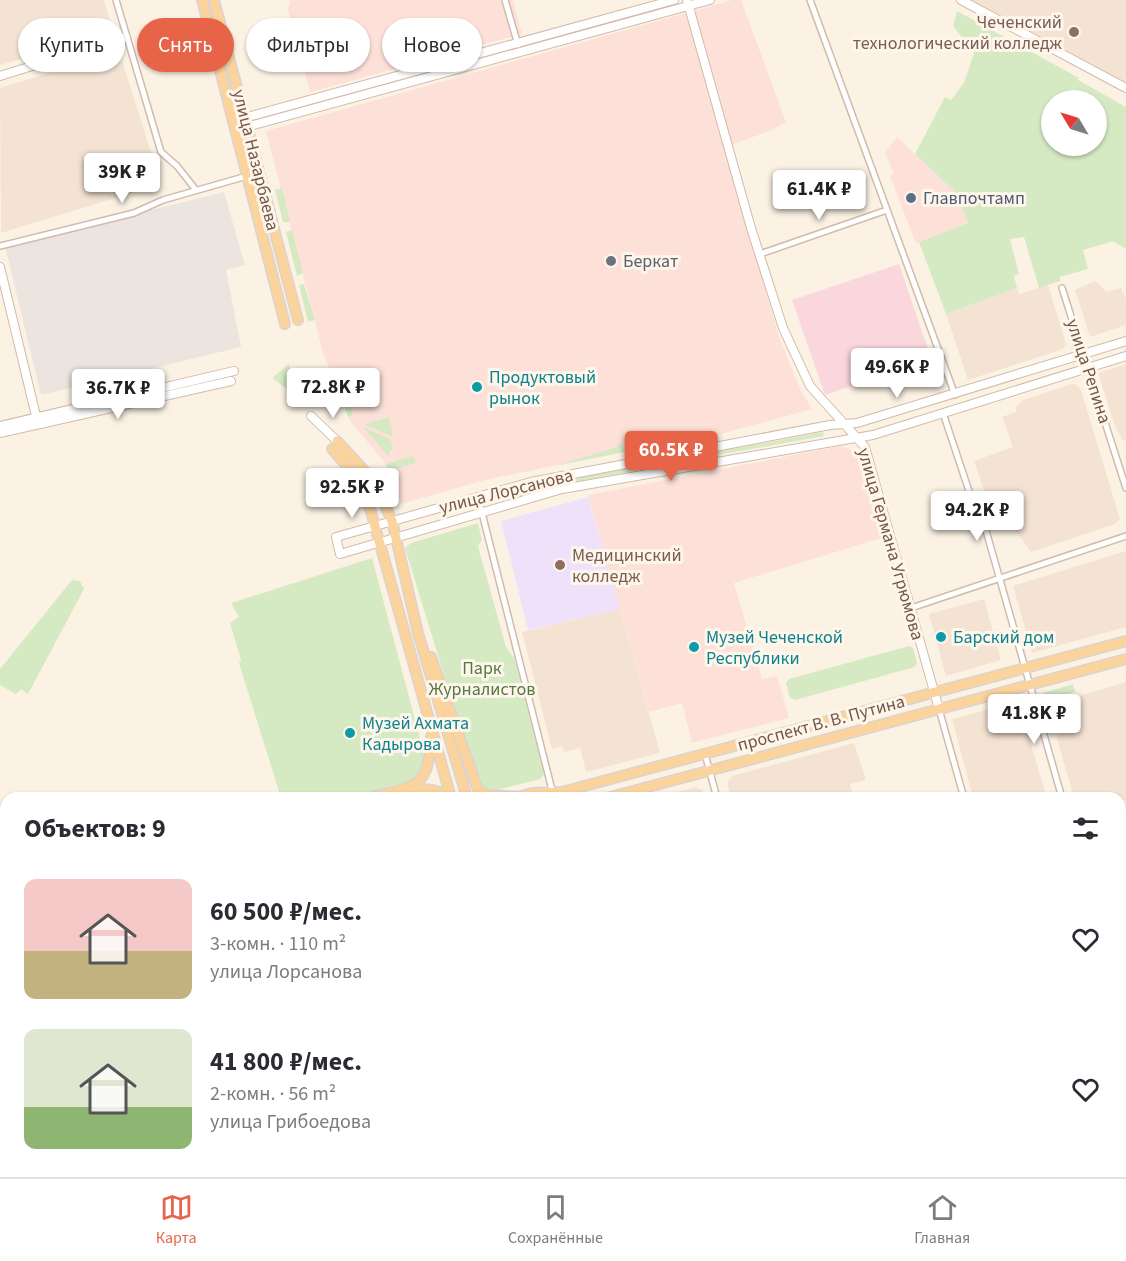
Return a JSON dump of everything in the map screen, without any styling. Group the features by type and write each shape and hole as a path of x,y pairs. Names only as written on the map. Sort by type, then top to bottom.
{"main road":[{"name":"улица Назарбаева","path":"202,0 285,324"},
{"name":"улица Назарбаева","path":"214,0 298,320"},
{"path":"335,445 374,481 392,521 394,538 415,620 466,792"},
{"path":"335,445 357,477 375,525 448,792"},
{"name":"проспект В. В. Путина","path":"415,620 424,634 478,790 482,792"},
{"name":"проспект В. В. Путина","path":"562,792 1126,641"},
{"name":"проспект В. В. Путина","path":"629,792 1126,658"},
{"path":"390,792 416,784 423,777 429,761 431,729"},
{"path":"411,792 422,789 441,792"}],"street":[{"path":"116,0 161,152 177,166 196,190"},
{"path":"505,0 520,52"},
{"path":"246,122 674,0"},
{"path":"234,125 520,52 688,3 710,0"},
{"path":"810,0 955,395"},
{"path":"961,0 1126,88"},
{"name":"улица Германа Угрюмова","path":"688,3 760,254 798,362 810,386 865,447 962,792"},
{"path":"0,76 126,38"},
{"path":"0,246 134,213 196,190 247,176"},
{"path":"760,254 887,210"},
{"path":"0,267 37,421"},
{"name":"улица Репина","path":"1062,288 1126,488"},
{"name":"улица Лорсанова","path":"1126,341 857,423 569,474 478,497 336,537 340,554 562,489 859,438 1126,356"},
{"path":"0,433 37,421 234,371"},
{"path":"0,426 37,421 231,381"},
{"path":"943,413 977,515 983,520 1060,792"},
{"path":"311,416 335,445"},
{"path":"478,497 552,792"},
{"path":"911,608 1126,536"},
{"path":"705,754 715,792"}],"shaded area":[{"path":"0,0 104,0 109,18 18,18 18,60 0,65"},
{"path":"289,0 513,0 522,34 482,45 482,18 382,18 383,72 310,92 305,72 370,72 370,18 290,18 287,6 290,5"},
{"name":"Беркат","path":"732,0 741,0 786,122 772,130 725,147 778,334 801,391 812,409 706,438 640,448 485,480 401,504 391,470 350,421 323,353 266,131"},
{"path":"971,0 1126,0 1126,82 1037,35"},
{"path":"125,70 157,171 134,179 138,191 1,233 0,88 51,72 125,72"},
{"path":"897,137 956,193 968,223 916,244 890,176 894,174 885,153"},
{"path":"224,192 245,265 226,270 241,347 41,395 5,246"},
{"path":"899,264 931,358 825,395 792,300"},
{"path":"1095,281 1107,292 1121,288 1126,299 1126,325 1090,337 1075,290"},
{"path":"1048,285 1066,344 1063,349 968,380 946,314 1017,288 1019,294"},
{"path":"1126,364 1126,440 1123,441 1115,426 1098,373"},
{"path":"1072,384 1077,385 1081,390 1120,519 1115,524 1031,552 995,503 989,505 974,461 1013,447 1002,417 1016,412 1017,406 1023,400"},
{"path":"841,446 856,451 881,538 734,583 762,679 777,676 789,718 692,743 682,703 649,712 588,495"},
{"name":"Медицинский колледж","path":"588,497 620,609 528,630 501,521"},
{"path":"1126,551 1126,627 1032,653 1013,586"},
{"name":"Барский дом","path":"984,599 1001,660 946,676 929,614"},
{"path":"620,609 660,753 586,772 580,748 564,752 562,746 552,749 522,632"},
{"path":"1126,682 1126,792 1072,792 1056,735 1061,733 1053,704"},
{"path":"1018,701 1045,792 971,792 952,719"},
{"path":"854,743 866,780 850,784 852,792 729,792 727,783 732,776"},
{"path":"696,787 702,792 676,792"}],"green space":[{"path":"957,11 1079,78 1078,80 1096,90 1041,90 1041,156 1107,156 1107,96 1126,107 1126,249 1113,241 1083,250 1088,269 1060,277 1060,281 1039,288 1024,237 1010,239 1019,274 1014,276 1017,288 946,314 919,242 968,223 956,193 915,154 945,97 951,100 964,83 974,53 953,26"},
{"path":"282,188 290,222 283,222 275,190"},
{"path":"292,230 303,273 297,276 286,232"},
{"path":"304,284 315,320 308,322 299,285"},
{"path":"289,364 296,396 272,378"},
{"path":"344,380 353,415 348,417 336,383"},
{"path":"389,417 393,434 391,436 364,424"},
{"path":"363,427 390,439 393,447 388,456"},
{"path":"682,430 684,440 639,448 638,441"},
{"path":"823,432 824,436 641,469 641,466"},
{"path":"619,443 623,445 625,452 555,466 617,447"},
{"path":"413,456 416,463 392,470 393,474 389,475 386,464"},
{"path":"637,466 638,470 567,483 500,502 499,498 566,479"},
{"name":"Парк Журналистов","path":"478,523 482,540 478,546 506,647 514,658 544,774 540,779 484,792 474,773 405,548 411,543"},
{"path":"372,558 425,757 420,775 409,784 384,792 279,792 239,663 241,660 230,623 239,617 231,603"},
{"path":"72,580 80,581 84,589 28,694 21,689 16,694 0,685 0,669"},
{"path":"909,646 913,648 917,663 915,667 795,700 790,698 786,683 789,679"},
{"path":"1073,684 1075,692 1045,700 1043,693"}],"place":[{"name":"Чеченский технологический колледж","path":"1074,32"},
{"name":"Главпочтамп","path":"911,198"},
{"name":"Беркат","path":"611,261"},
{"name":"Продуктовый рынок","path":"477,387"},
{"name":"Медицинский колледж","path":"560,565"},
{"name":"Барский дом","path":"941,637"},
{"name":"Музей Чеченской Республики","path":"694,647"},
{"name":"Музей Ахмата Кадырова","path":"350,733"}]}
